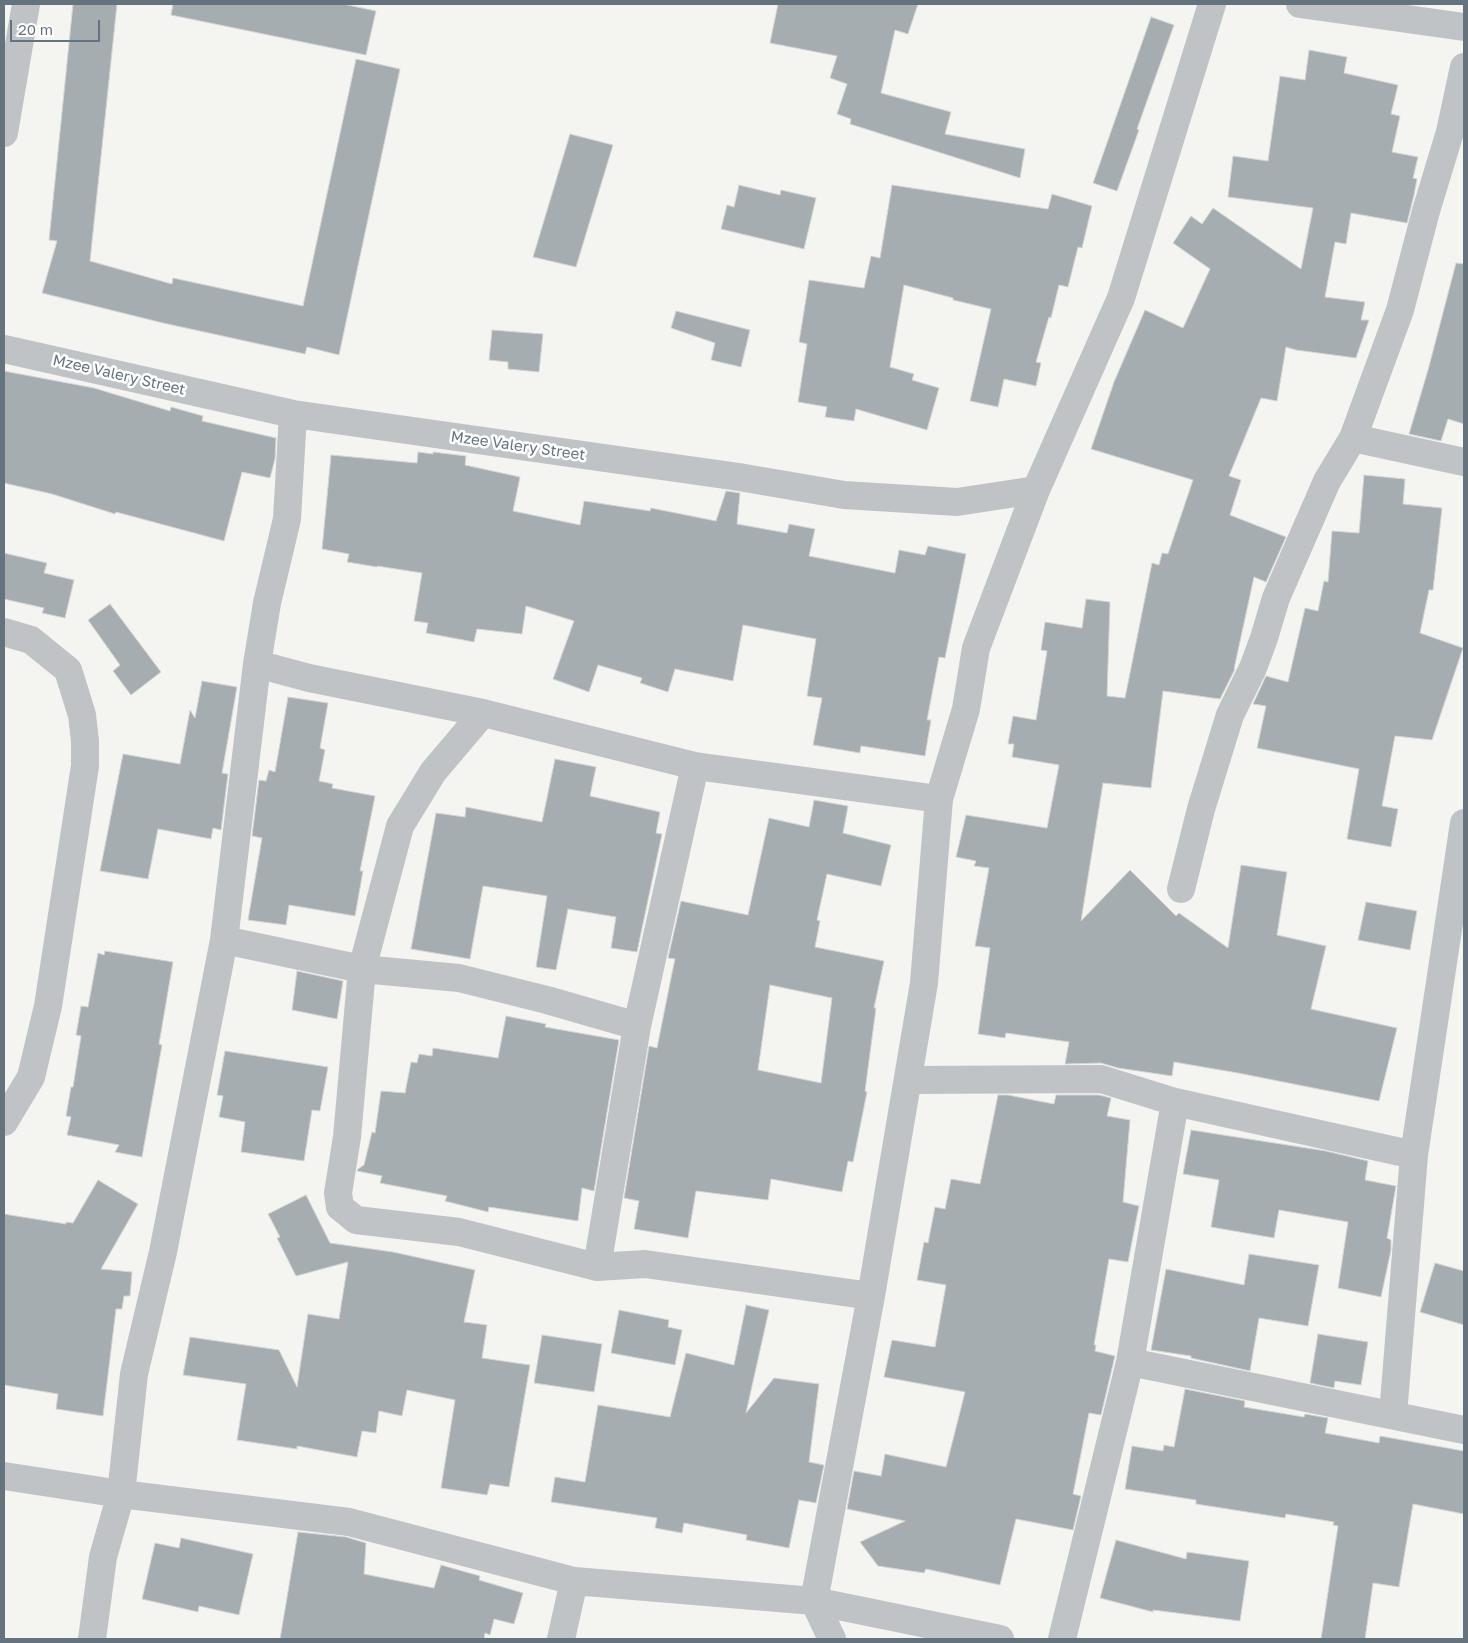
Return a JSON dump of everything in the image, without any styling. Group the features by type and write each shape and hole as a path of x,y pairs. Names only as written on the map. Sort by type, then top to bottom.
{"street":[{"path":"4,133 26,4"},
{"path":"832,1639 814,1601 871,1296 924,983 939,799 966,709 976,648 1036,490 1121,298 1212,4"},
{"path":"1300,4 1464,28"},
{"path":"1181,889 1230,715 1252,668 1264,638 1276,598 1288,575 1327,481 1353,438 1400,310 1450,132 1464,67"},
{"name":"Mzee Valery Street","path":"4,349 293,414 739,477 844,495 957,502 1036,490"},
{"path":"92,1639 103,1557 121,1494 134,1374 163,1252 224,940 257,664 267,603 287,518 293,414"},
{"path":"1353,438 1464,462"},
{"path":"4,632 31,640 68,670 82,715 85,766 48,1006 31,1077 4,1122"},
{"path":"257,664 309,678 482,713 695,766 939,799"},
{"path":"482,713 433,772 400,826 362,969 347,1137 338,1193 340,1207 356,1220 459,1232 597,1267 645,1264 871,1296"},
{"path":"597,1267 637,1026 695,766"},
{"path":"1393,1416 1414,1155 1464,823"},
{"path":"224,940 362,969 459,978 548,1000 637,1026"},
{"path":"908,1080 1100,1079 1175,1102 1414,1155"},
{"path":"1062,1639 1130,1362 1175,1102"},
{"path":"1130,1362 1464,1430"},
{"path":"4,1476 121,1494 349,1522 574,1581 814,1601 1000,1639"},
{"path":"562,1639 574,1581"}],"building":[{"path":"73,4 117,4 90,261 172,284 173,278 303,306 356,59 400,69 339,355 307,347 305,354 163,323 42,293 57,241 49,240"},
{"path":"173,4 343,4 376,11 366,55 171,15"},
{"path":"778,4 918,4 908,34 895,30 881,93 951,112 945,134 1025,149 1020,178 850,124 851,119 837,114 847,84 830,78 837,56 770,43"},
{"path":"1151,17 1174,25 1117,191 1093,183"},
{"path":"1309,50 1347,57 1344,73 1398,85 1391,114 1400,116 1392,152 1418,157 1413,178 1417,179 1407,223 1351,213 1346,244 1335,242 1325,297 1365,302 1361,320 1369,320 1356,358 1286,347 1277,401 1261,398 1229,476 1241,480 1230,515 1286,537 1266,582 1254,577 1235,669 1220,699 1163,691 1151,788 1103,783 1081,921 1130,870 1176,916 1179,913 1228,948 1241,865 1287,872 1277,935 1326,946 1311,1009 1397,1028 1379,1101 1174,1062 1172,1076 1118,1068 1101,1063 1065,1064 1069,1042 1006,1033 1005,1038 978,1034 990,948 975,946 989,868 974,866 976,861 956,857 966,815 1047,828 1059,765 1012,757 1014,744 1008,744 1013,716 1036,720 1047,651 1041,650 1045,622 1082,628 1086,599 1110,602 1107,696 1125,698 1152,563 1159,565 1162,553 1168,554 1193,480 1091,449 1114,382 1145,310 1183,328 1210,269 1173,243 1191,216 1202,224 1213,208 1301,269 1313,208 1228,197 1233,156 1268,161 1280,76 1305,80"},
{"path":"570,134 613,145 576,267 533,257"},
{"path":"739,185 780,195 781,190 816,198 804,249 721,229 727,205 734,207"},
{"path":"892,185 1048,209 1052,194 1092,206 1082,248 1078,247 1068,287 1059,285 1051,318 1049,317 1036,362 1041,363 1036,386 1004,379 998,407 970,401 991,309 904,285 890,367 914,374 912,380 939,388 927,430 856,409 854,421 825,417 827,407 798,402 807,344 799,342 809,280 864,288 871,256 880,258"},
{"path":"1456,263 1464,264 1464,424 1448,419 1441,441 1409,434"},
{"path":"676,311 750,330 741,367 711,360 715,343 671,328"},
{"path":"492,330 543,334 539,372 508,369 508,362 489,360"},
{"path":"4,371 94,388 170,411 171,407 203,416 202,421 276,438 275,459 270,478 242,472 224,541 116,512 115,514 52,494 4,483"},
{"path":"418,452 466,456 465,465 520,477 513,511 580,525 584,501 650,511 651,508 716,521 726,491 740,493 737,524 787,533 789,524 815,529 809,556 895,573 899,550 925,555 928,546 966,554 945,658 939,657 927,720 931,720 925,756 861,746 860,753 813,745 822,698 807,696 816,639 743,625 733,681 675,669 668,692 640,683 642,678 598,665 589,692 553,679 574,621 526,606 522,634 477,629 474,642 426,633 428,623 414,621 422,573 347,562 349,554 322,549 331,455 417,463"},
{"path":"1364,475 1405,479 1403,504 1442,508 1433,590 1429,590 1420,633 1463,648 1432,740 1395,736 1382,806 1398,809 1391,847 1347,839 1359,769 1257,748 1266,706 1253,704 1266,676 1288,682 1305,608 1318,611 1324,581 1328,582 1332,531 1359,533"},
{"path":"4,553 47,563 44,573 74,580 65,618 42,613 44,608 4,599"},
{"path":"110,604 161,672 131,695 113,671 120,665 88,620"},
{"path":"202,681 237,687 222,773 228,774 221,830 213,828 211,839 158,829 148,879 100,871 123,754 180,764 190,710 195,718"},
{"path":"288,697 328,703 320,748 325,750 319,781 333,784 332,788 375,796 360,871 363,871 355,916 289,905 286,925 248,920 262,838 252,836 259,780 266,781 269,770 275,772"},
{"path":"555,759 596,767 590,796 660,812 656,833 662,834 637,952 611,948 616,917 568,909 556,970 536,967 547,896 483,886 470,959 411,949 436,813 465,817 466,807 542,822"},
{"path":"814,800 848,806 843,833 891,845 881,886 827,874 817,920 820,921 815,947 884,961 874,1008 876,1008 865,1091 867,1092 853,1162 848,1161 842,1192 771,1179 768,1200 696,1191 688,1238 634,1229 639,1201 624,1198 649,1046 657,1048 675,959 668,958 681,901 748,915 769,818 809,827","holes":["770,985 832,998 821,1083 758,1070"]},
{"path":"1366,902 1417,911 1410,950 1358,940"},
{"path":"105,951 173,962 159,1044 162,1045 142,1157 115,1152 119,1145 67,1135 71,1117 66,1116 71,1087 73,1087 81,1036 76,1035 81,1006 88,1007 98,953 104,955"},
{"path":"297,971 343,981 337,1019 292,1010"},
{"path":"506,1016 546,1024 545,1027 619,1040 594,1191 582,1188 578,1221 489,1207 488,1212 445,1201 447,1196 380,1183 382,1176 357,1171 364,1165 372,1132 375,1133 381,1091 405,1093 411,1062 417,1063 419,1054 432,1056 433,1048 498,1058"},
{"path":"225,1051 328,1067 320,1111 312,1110 304,1161 241,1152 245,1122 219,1117 223,1096 217,1095"},
{"path":"998,1095 1008,1095 1054,1104 1056,1095 1099,1095 1111,1098 1107,1116 1130,1120 1123,1202 1139,1206 1128,1262 1109,1259 1094,1345 1096,1345 1095,1351 1115,1356 1101,1415 1089,1413 1073,1494 1081,1496 1073,1530 1016,1519 1000,1585 926,1569 924,1573 878,1566 860,1542 905,1521 847,1509 854,1471 881,1476 885,1454 946,1467 965,1392 884,1377 892,1340 935,1347 946,1285 917,1280 924,1242 928,1243 935,1207 945,1209 951,1179 980,1184"},
{"path":"1191,1130 1326,1151 1368,1161 1365,1180 1396,1186 1387,1238 1391,1240 1391,1250 1381,1297 1338,1288 1348,1222 1279,1210 1274,1238 1211,1227 1219,1180 1183,1174"},
{"path":"98,1180 138,1204 101,1269 132,1272 130,1296 124,1296 122,1309 116,1309 103,1416 56,1409 58,1394 4,1385 4,1214 66,1224 66,1222 73,1223"},
{"path":"306,1195 330,1243 393,1252 475,1270 464,1322 487,1325 482,1358 530,1365 509,1487 490,1484 487,1495 441,1488 455,1400 407,1390 402,1416 379,1411 376,1433 362,1431 357,1457 297,1446 297,1449 237,1440 246,1384 183,1375 190,1337 279,1350 297,1387 308,1314 339,1319 348,1262 296,1276 277,1238 280,1237 268,1214"},
{"path":"1249,1254 1319,1265 1308,1326 1259,1318 1250,1371 1191,1358 1191,1356 1151,1350 1166,1269 1244,1285"},
{"path":"1435,1263 1464,1271 1464,1325 1420,1312"},
{"path":"746,1305 769,1310 746,1413 774,1378 819,1384 809,1462 824,1465 816,1503 799,1500 789,1548 746,1540 747,1535 684,1523 682,1533 655,1528 657,1518 551,1502 555,1477 585,1482 598,1405 670,1417 686,1353 734,1365"},
{"path":"619,1310 669,1320 668,1327 682,1330 675,1365 611,1353"},
{"path":"1318,1334 1368,1342 1361,1385 1335,1381 1334,1388 1310,1383"},
{"path":"542,1335 602,1344 594,1392 534,1383"},
{"path":"1185,1389 1245,1401 1244,1407 1304,1417 1305,1414 1328,1418 1325,1433 1379,1443 1380,1436 1464,1451 1464,1514 1413,1504 1399,1587 1373,1583 1365,1639 1321,1639 1338,1526 1333,1525 1334,1522 1286,1514 1285,1518 1196,1504 1196,1500 1125,1489 1132,1446 1163,1451 1164,1445 1174,1447"},
{"path":"298,1532 346,1537 366,1543 364,1574 434,1588 441,1565 480,1576 479,1580 523,1593 514,1624 494,1619 490,1635 485,1633 484,1639 280,1639"},
{"path":"181,1538 253,1554 239,1615 199,1606 198,1612 142,1599 155,1543 179,1548"},
{"path":"1116,1540 1186,1559 1187,1552 1249,1561 1240,1621 1153,1610 1153,1612 1100,1598"}]}
